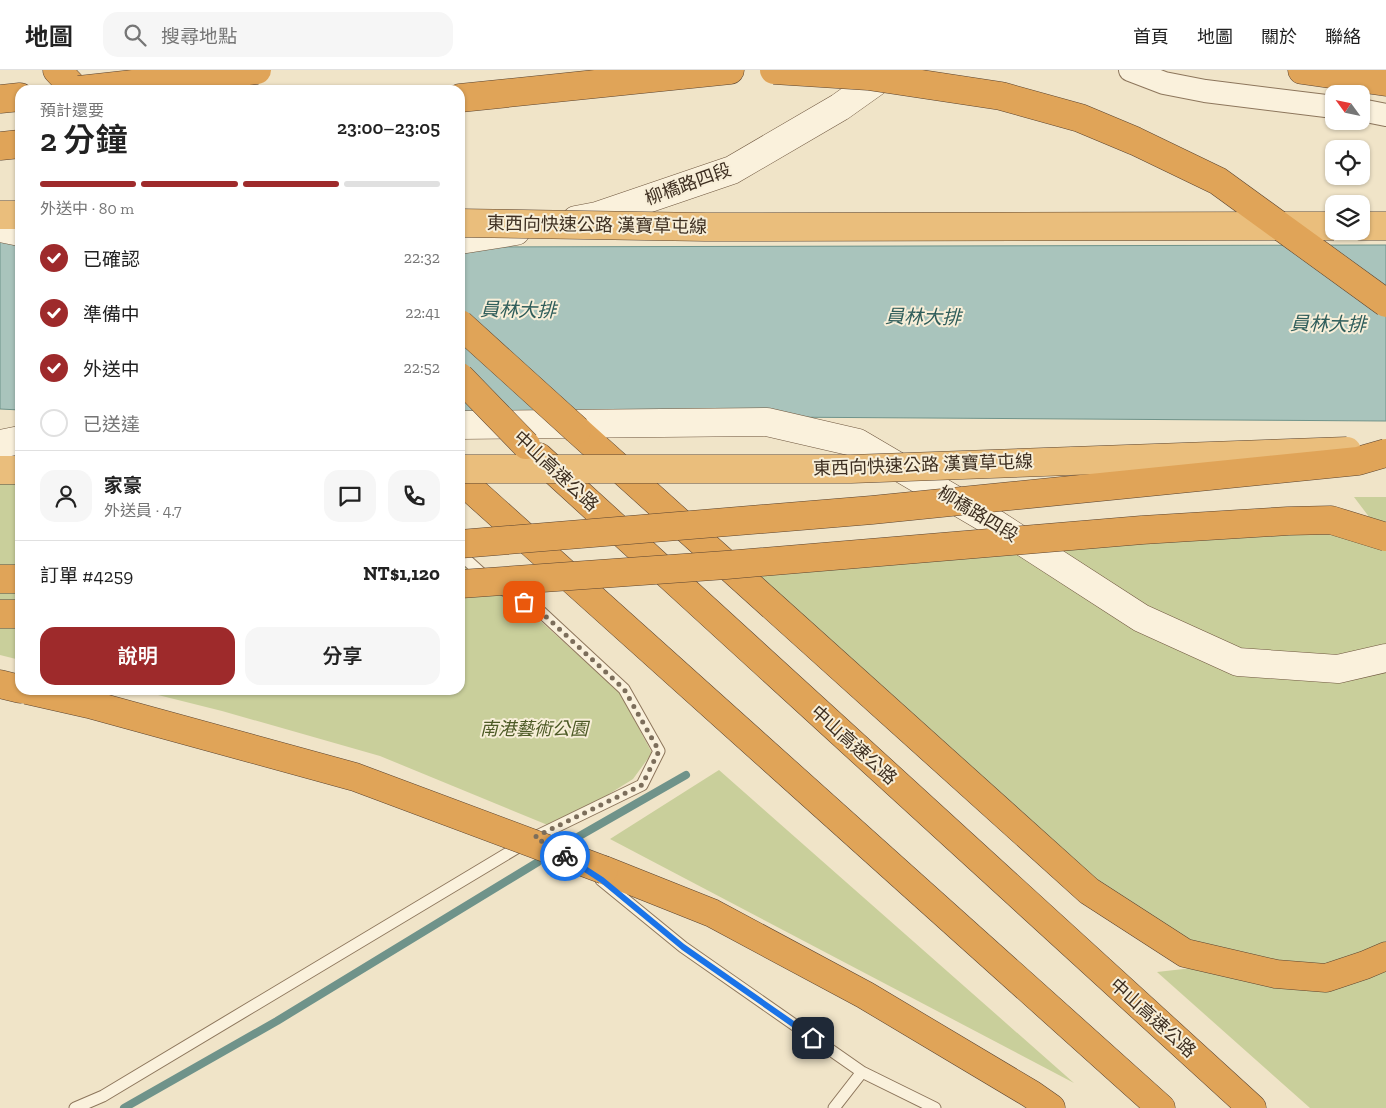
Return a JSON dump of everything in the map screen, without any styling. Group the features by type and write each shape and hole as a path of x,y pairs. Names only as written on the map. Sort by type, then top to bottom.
{"highway":[{"path":"57,70 73,85"},
{"path":"156,70 171,85"},
{"path":"197,70 212,85"},
{"path":"123,85 257,70"},
{"path":"465,97 730,70"},
{"path":"774,70 868,76 1001,96 1080,118 1135,141 1218,181 1386,303"},
{"path":"1302,70 1386,81"},
{"path":"1348,70 1386,81"},
{"path":"0,99 15,98"},
{"path":"0,146 15,144"},
{"path":"0,215 15,215"},
{"name":"東西向快速公路 漢寶草屯線","path":"465,223 705,227 1325,226"},
{"path":"1370,226 1386,226"},
{"path":"465,329 1089,891 1185,953 1276,974 1326,978 1386,956"},
{"name":"中山高速公路","path":"465,382 526,445 1252,1108"},
{"name":"東西向快速公路 漢寶草屯線","path":"465,470 851,468 1386,449"},
{"path":"465,544 872,510 1358,461 1386,453"},
{"path":"0,470 15,470"},
{"path":"465,483 1161,1108"},
{"path":"465,584 726,566 1122,532 1288,521 1330,520 1386,537"},
{"path":"0,579 15,579"},
{"path":"0,614 15,614"},
{"path":"0,684 15,687"},
{"path":"50,695 99,706 355,777 604,870 712,914 831,977 1023,1089 1050,1108"}],"main road":[{"name":"柳橋路四段","path":"465,239 597,216 732,170 840,107 892,70"},
{"path":"0,228 15,231"},
{"name":"柳橋路四段","path":"465,425 766,422 858,443 994,522 1141,618 1238,662 1338,669 1386,658"},
{"path":"0,444 15,441"}],"street":[{"path":"1130,70 1164,83 1205,91 1325,106"},
{"path":"1370,112 1386,115"}],"lane":[{"path":"75,1108 103,1096 535,837 642,785 659,751 624,689 540,611 492,582 465,558"},
{"path":"535,837 602,880 683,947 862,1072 935,1108"},
{"path":"834,1108 862,1072"}],"green space":[{"path":"15,454 15,659 0,655 0,456"},
{"path":"1354,497 1386,497 1386,1108 1310,1108 1157,972 1228,964 1089,891 726,565 1142,530 1382,534"},
{"name":"南港藝術公園","path":"465,566 481,584 525,607 620,693 652,753 633,779 555,828 380,756 222,711 158,695 465,695"},
{"path":"719,770 1074,1083 610,839"}],"water":[{"path":"0,241 15,241 15,410 0,409"},
{"name":"員林大排","path":"1386,245 1386,421 465,415 465,247"}],"waterway":[{"path":"576,838 686,775"},
{"path":"124,1108 277,1021 538,862"}],"way so far":[{"path":"524,602 540,611 624,689 659,751 642,785 535,837 565,856"}],"route":[{"path":"565,856 602,880 683,947 813,1038"}]}
